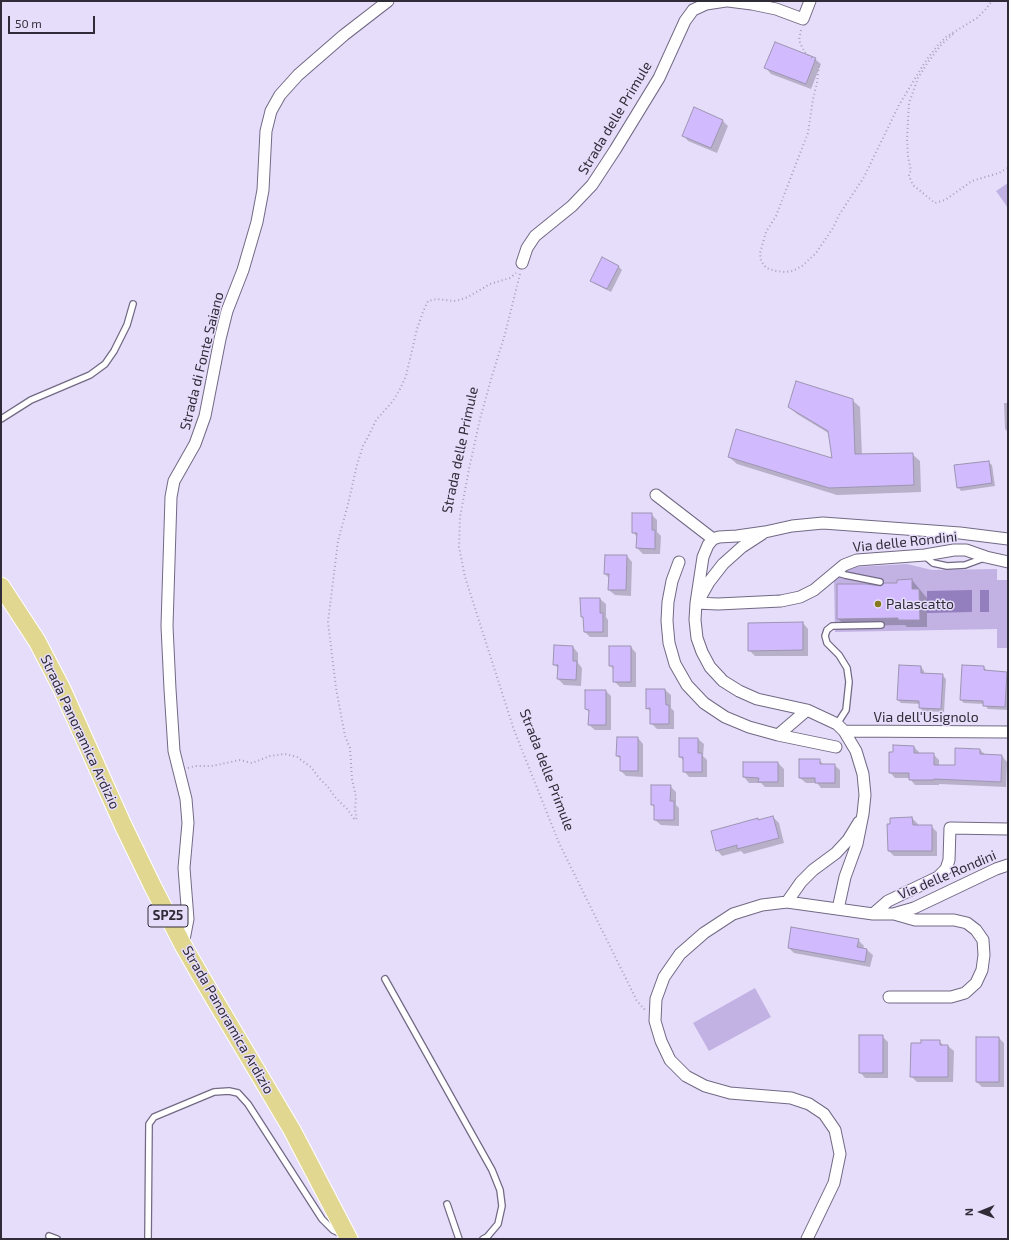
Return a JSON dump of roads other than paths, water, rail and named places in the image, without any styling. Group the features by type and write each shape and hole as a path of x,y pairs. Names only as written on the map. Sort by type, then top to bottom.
{"main road":[{"name":"Strada Panoramica Ardizio","path":"1,586 37,641 62,689 123,825 183,945 292,1130 349,1238"}],"street":[{"name":"Strada di Fonte Saiano","path":"183,945 188,919 184,868 188,823 186,800 174,751 167,626 171,497 174,482 195,444 205,416 227,310 243,270 258,222 266,131 271,111 280,95 298,75 344,34 388,1"},
{"name":"Strada delle Primule","path":"522,263 527,248 535,236 572,206 592,185 604,168 659,78 685,21 693,10 706,4 727,1 776,9 802,19 810,1"},
{"path":"656,495 713,539 708,545 704,557 696,603 697,638 710,667 722,681 739,691 757,699 807,710 841,728 856,751 863,774 865,795 863,814 857,844 845,877 838,909"},
{"name":"Via delle Rondini","path":"713,539 766,532 792,526 823,523 960,533 1008,539"},
{"name":"Via delle Rondini","path":"766,532 742,548 723,564 709,582 696,603 718,604 782,601 800,597 814,590 844,565 857,560 925,555 954,550 966,550 986,557 1008,562"},
{"path":"679,562 672,581 668,602 668,643 675,664 687,685 704,703 725,717 749,727 778,735 836,747"},
{"path":"778,735 807,710"},
{"name":"Via dell'Usignolo","path":"841,728 1008,732"},
{"path":"788,902 801,882 813,870 836,853 848,840 863,814"},
{"name":"Via delle Rondini","path":"873,914 888,901 938,877 946,869 949,860 950,828 1008,829"},
{"name":"Via delle Rondini","path":"807,1239 834,1183 840,1154 834,1130 824,1114 809,1104 791,1098 730,1093 705,1086 686,1076 670,1060 660,1042 654,1021 656,1000 664,977 680,954 704,933 733,914 762,905 788,902 873,914 893,914 914,908 996,869 1008,865"},
{"path":"889,997 951,997 965,992 976,983 982,970 984,955 982,940 976,930 967,923 954,920 915,920 893,914"}],"lane":[{"path":"1,419 31,400 90,375 105,364 114,351 127,325 133,304"},
{"path":"925,555 934,563 947,566 965,565 986,557"},
{"path":"834,572 880,582"},
{"path":"841,728 846,710 849,682 847,668 839,654 827,643 825,636 827,630 832,626 881,625"},
{"path":"385,979 492,1170 500,1190 502,1206 498,1224 487,1237 483,1239"},
{"path":"148,1239 149,1124 154,1117 214,1092 229,1091 238,1093 248,1104 322,1219 333,1230 349,1238"},
{"path":"447,1204 459,1239"},
{"path":"49,1236 57,1239"}],"place":[{"name":"Palascatto","path":"878,604"}]}
